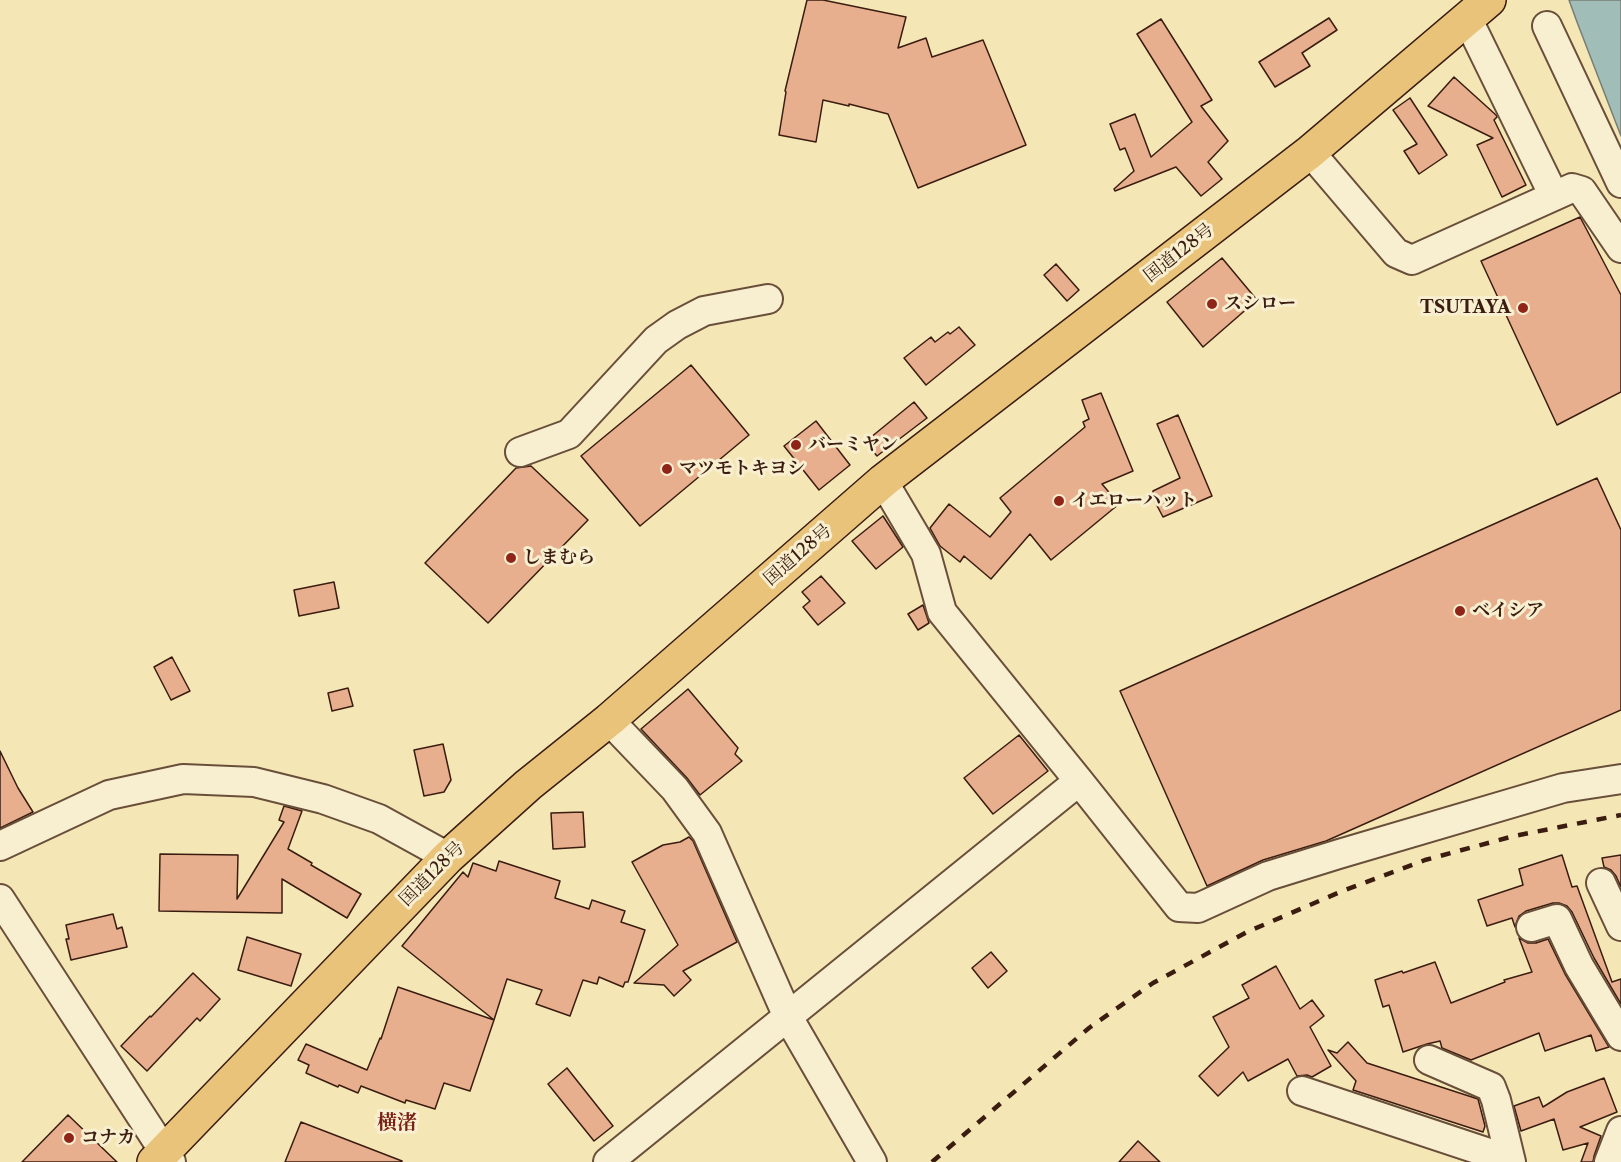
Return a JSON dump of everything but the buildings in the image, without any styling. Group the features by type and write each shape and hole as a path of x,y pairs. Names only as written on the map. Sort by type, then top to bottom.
{"highway":[{"name":"国道128号","path":"163,1158 448,857 528,784 609,720 883,481 1310,152 1478,10"}],"street":[{"path":"1478,10 1554,196"},
{"path":"1547,26 1621,183"},
{"path":"1310,152 1396,253 1412,260 1572,188 1582,191 1621,248"},
{"path":"520,452 569,434 656,340 678,325 704,311 768,299"},
{"path":"883,481 926,554 942,612 1179,907 1198,908 1268,876 1563,788 1621,779"},
{"path":"609,720 675,789 707,833 788,1017 872,1162"},
{"path":"0,846 108,795 183,778 254,782 323,799 379,819 448,857"},
{"path":"608,1162 1079,781"},
{"path":"1601,883 1621,926"},
{"path":"0,899 163,1158"},
{"path":"1531,927 1557,919 1579,966 1621,1036"},
{"path":"1429,1060 1491,1087 1511,1161"},
{"path":"1302,1091 1511,1161"},
{"path":"1609,1162 1621,1131"}],"water":[{"path":"1569,0 1621,0 1621,136 1577,22"}],"railway":[{"path":"932,1162 1089,1028 1153,983 1247,932 1340,892 1425,860 1514,836 1621,815"}],"place":[{"name":"スシロー","path":"1212,304"},
{"name":"TSUTAYA","path":"1523,308"},
{"name":"バーミヤン","path":"796,445"},
{"name":"マツモトキヨシ","path":"667,469"},
{"name":"イエローハット","path":"1059,501"},
{"name":"しまむら","path":"511,558"},
{"name":"ベイシア","path":"1460,611"},
{"name":"コナカ","path":"69,1138"}],"district":[{"name":"横渚","path":"397,1123"}]}
